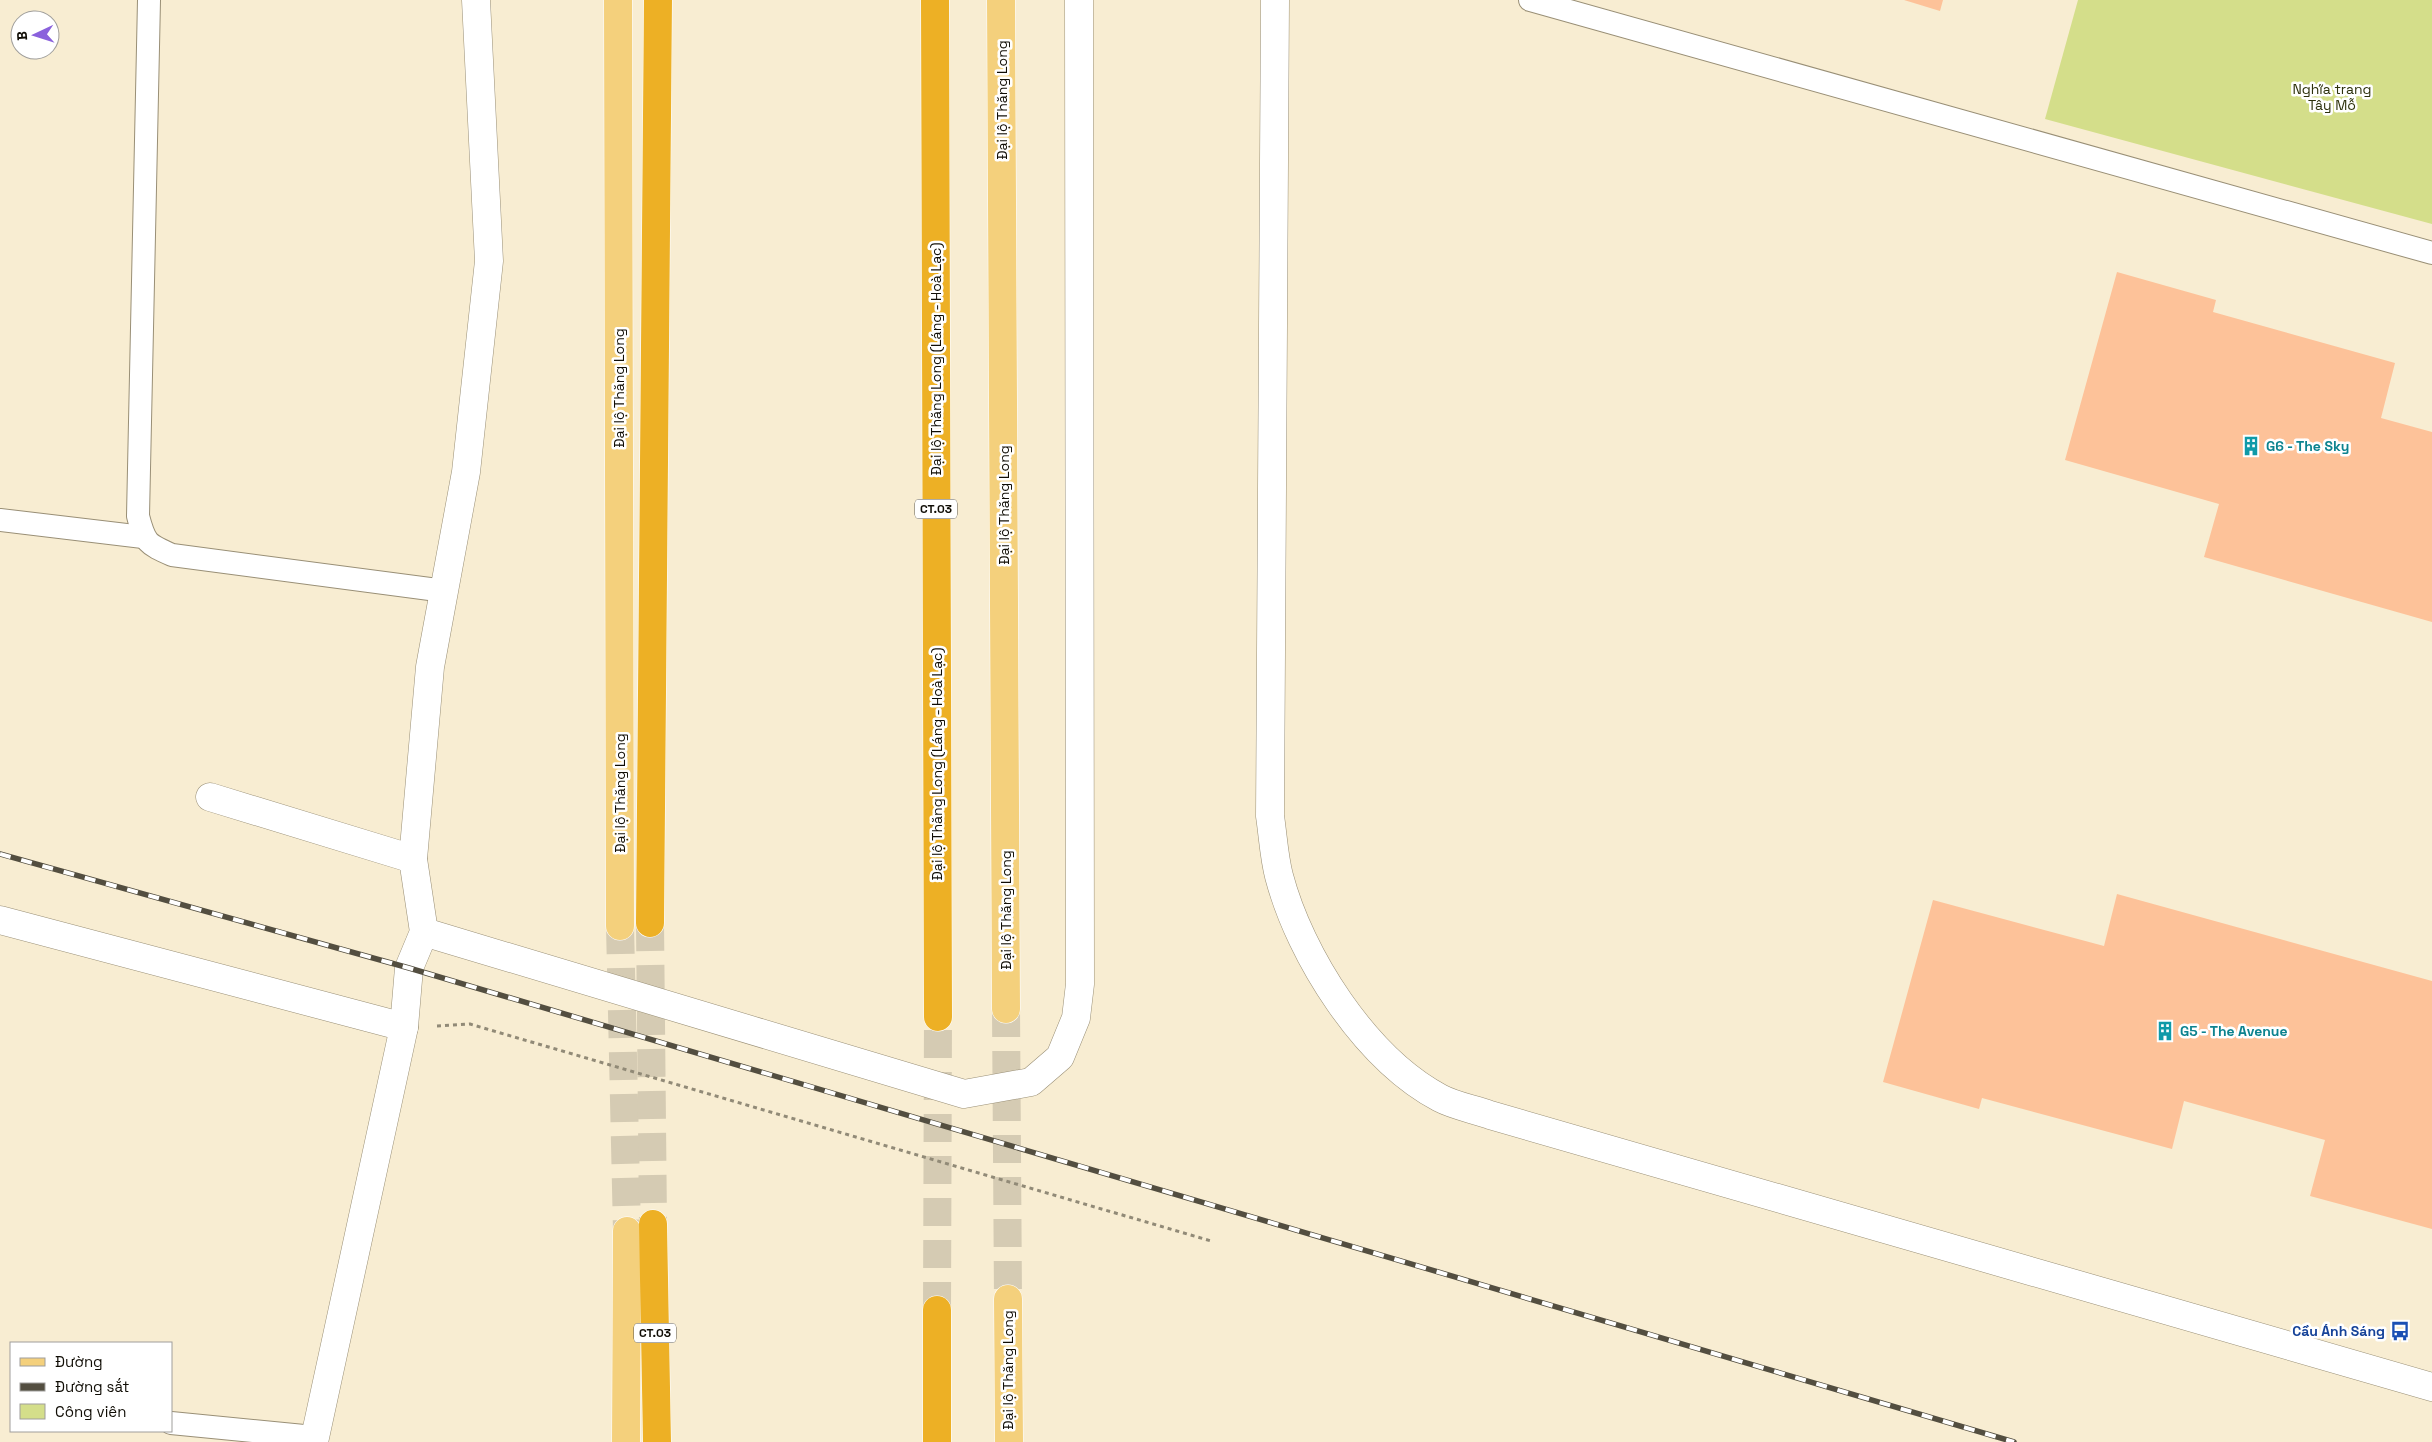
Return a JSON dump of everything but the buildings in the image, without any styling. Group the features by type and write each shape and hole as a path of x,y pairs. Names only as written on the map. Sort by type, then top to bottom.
{"highway":[{"path":"650,923 658,0"},
{"name":"Đại lộ Thăng Long (Láng - Hoà Lạc)","path":"934,0 938,1017"},
{"name":"CT.03","path":"653,1224 657,1442"},
{"path":"937,1310 937,1442"}],"main road":[{"name":"Đại lộ Thăng Long","path":"618,0 620,926"},
{"name":"Đại lộ Thăng Long","path":"1001,0 1006,1010"},
{"path":"626,1442 627,1231"},
{"name":"Đại lộ Thăng Long","path":"1008,1299 1009,1442"}],"street":[{"path":"314,1440 404,1027 409,968 424,932 413,859 430,667 466,472 489,261 476,0"},
{"path":"424,932 964,1094 1031,1082 1060,1058 1076,1018 1080,984 1079,0"},
{"path":"1275,0 1270,816 1279,876 1298,930 1326,984 1360,1028 1398,1069 1441,1098 1490,1114 2432,1387"},
{"path":"210,797 413,859"},
{"path":"0,920 404,1027"}],"lane":[{"path":"143,537 138,516 150,0"},
{"path":"1530,0 2432,253"},
{"path":"0,520 143,537 157,548 172,555 444,590"},
{"path":"172,1423 314,1440"}],"path":[{"path":"404,1027 470,1024 1211,1241"}],"green space":[{"name":"Nghĩa trang Tây Mỗ","path":"2078,0 2432,0 2432,224 2045,119"}],"tunnel":[{"path":"650,923 653,1224"},
{"path":"620,926 627,1231"},
{"path":"1006,1009 1008,1299"},
{"path":"937,1310 938,1017"}],"railway":[{"path":"0,854 409,968 2014,1442"}],"place":[{"name":"G6 - The Sky","path":"2251,446"},
{"name":"G5 - The Avenue","path":"2165,1031"},
{"name":"Cầu Ánh Sáng","path":"2400,1331"}]}
